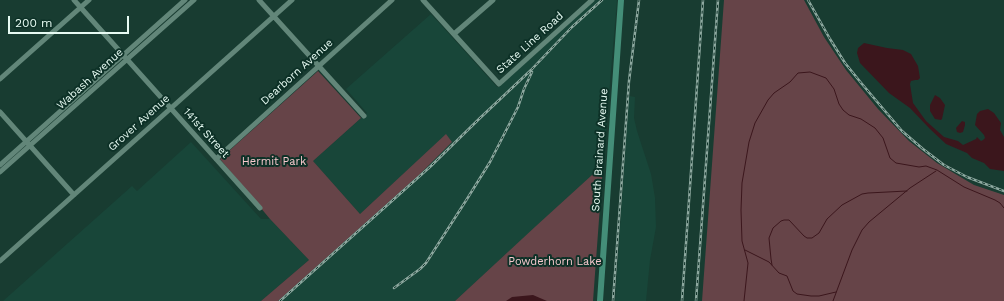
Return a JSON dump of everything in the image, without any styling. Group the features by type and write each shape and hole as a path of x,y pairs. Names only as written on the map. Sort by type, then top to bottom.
{"main road":[{"name":"South Brainard Avenue","path":"600,301 621,0"}],"street":[{"name":"141st Street","path":"74,0 260,208"},
{"path":"0,79 89,0"},
{"name":"Wabash Avenue","path":"0,172 28,144 125,57 185,0"},
{"name":"Wabash Avenue","path":"125,57 194,0"},
{"path":"259,0 364,116"},
{"name":"Grover Avenue","path":"0,261 292,0"},
{"name":"Dearborn Avenue","path":"216,159 392,0"},
{"path":"423,0 454,34 492,0"},
{"name":"State Line Road","path":"454,34 499,84 592,0"},
{"path":"0,112 74,195"},
{"name":"Wabash Avenue","path":"0,165 28,144"}],"shaded area":[{"path":"595,0 617,0 603,165 455,301 278,301 420,174 452,142 446,135 360,214 313,161 367,113 346,89 431,14 497,87 499,87"},
{"path":"864,43 903,50 911,54 918,66 920,78 918,80 911,81 910,84 913,103 926,121 944,137 958,141 963,145 976,139 977,137 981,141 985,138 975,125 977,114 980,111 988,109 994,113 1001,123 1000,130 1004,137 1004,171 990,169 984,163 972,158 967,153 946,144 910,108 889,93 860,63 857,53 858,48"},
{"path":"935,95 940,98 945,105 941,120 935,119 930,111 930,105"},
{"path":"629,96 635,97 634,118 651,174 655,198 656,227 650,260 646,301 615,301"},
{"path":"962,121 965,122 965,125 963,132 960,133 957,132 956,128"},
{"path":"191,142 261,219 270,219 309,260 261,301 3,301 132,186 137,191"},
{"name":"Powderhorn Lake","path":"533,295 547,301 506,301 512,297"}],"green space":[{"path":"724,0 804,0 824,37 846,70 878,109 909,141 937,163 974,185 1004,195 1004,301 702,301"},
{"name":"Hermit Park","path":"318,71 361,118 313,161 360,214 446,134 452,142 420,174 278,301 261,301 309,260 270,219 220,159"},
{"name":"Powderhorn Lake","path":"603,165 593,301 455,301 536,226"}],"waterway":[{"path":"744,301 748,263 742,241 741,210 742,183 749,142 755,123 768,100 774,93 790,82 798,73 810,72 826,78 834,89 839,104 843,110 849,115 861,119 875,128 883,138 890,158 896,163 919,167 926,166 937,170 964,187 995,200 1004,208"},
{"path":"833,301 852,250 862,230 869,222 910,188 936,171"},
{"path":"772,265 769,238 773,228 781,221 789,220 804,236 807,238 812,238 819,233 827,219 842,205 862,194 907,191"},
{"path":"745,250 769,262 779,273 787,276 793,291 797,294 819,296 836,292"}],"railway":[{"path":"280,301 431,166 531,70 572,27 602,0"},
{"path":"613,301 629,81 639,0"},
{"path":"682,301 703,0"},
{"path":"696,301 718,0"},
{"path":"808,0 845,63 902,131 944,165 967,177 1004,191"},
{"path":"394,288 426,263 467,199 490,162 518,107 532,72"}]}
